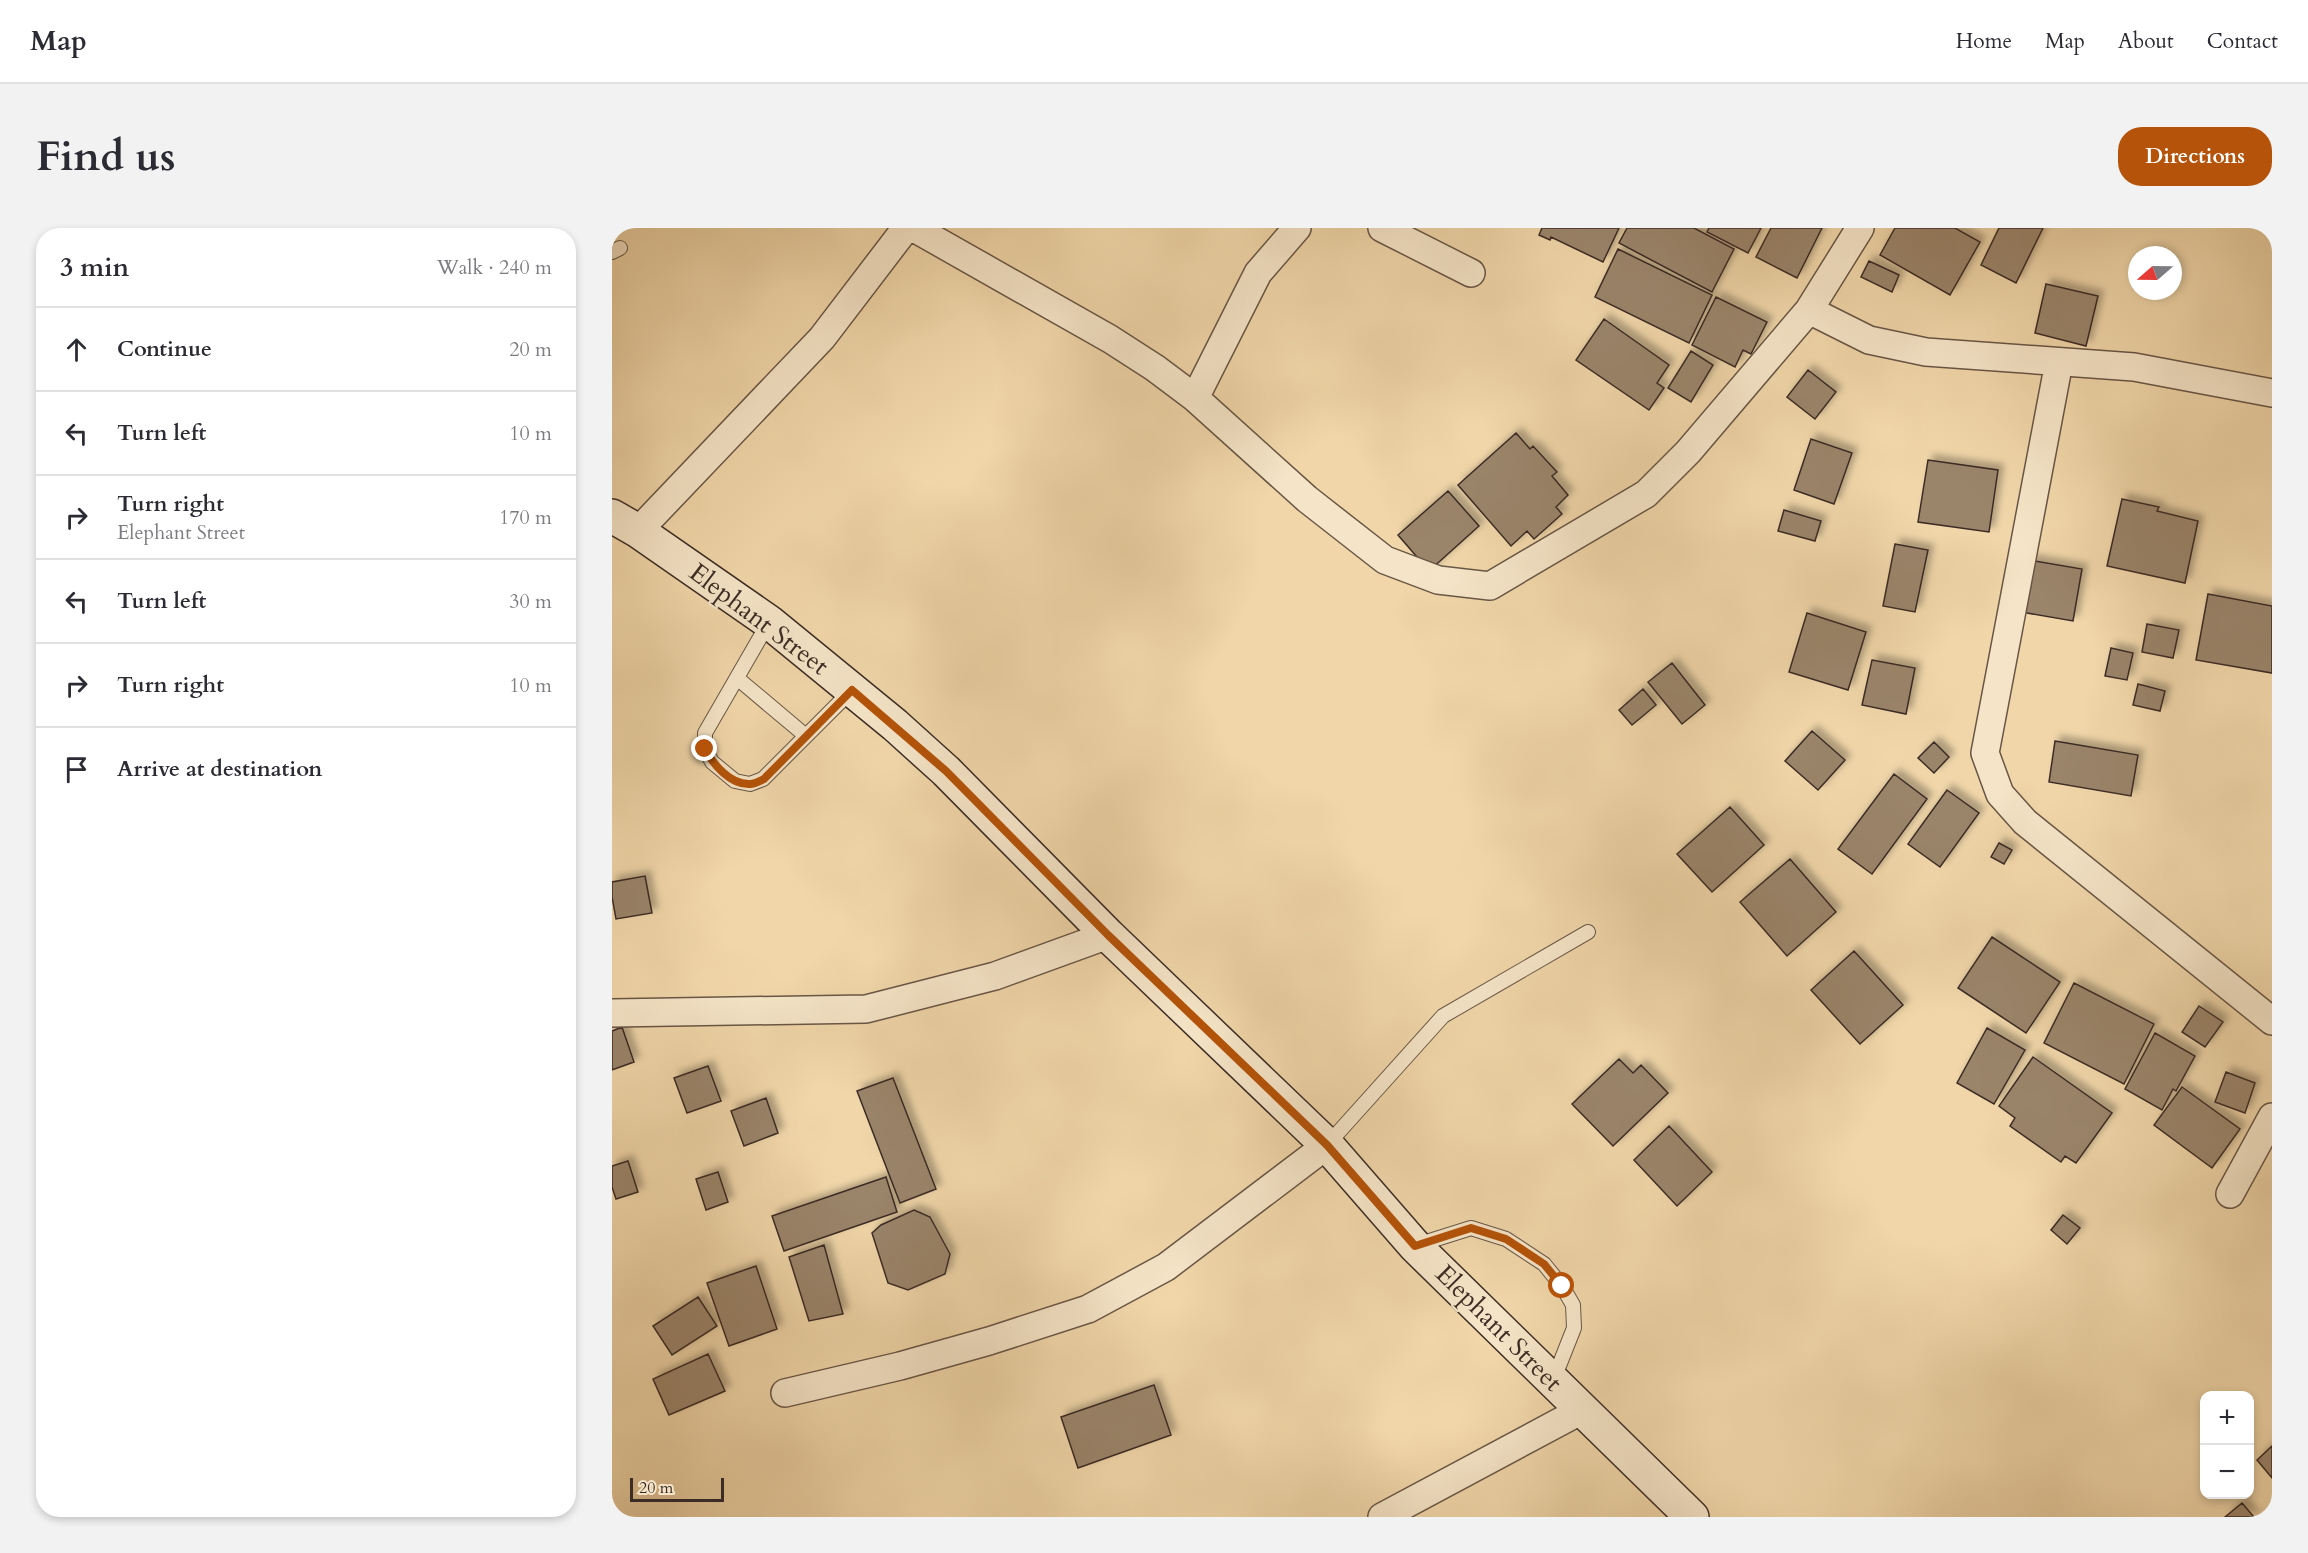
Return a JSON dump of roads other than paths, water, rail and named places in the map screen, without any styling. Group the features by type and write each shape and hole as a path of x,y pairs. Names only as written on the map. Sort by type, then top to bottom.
{"main road":[{"name":"Elephant Street","path":"625,524 769,622 946,771 1108,935 1327,1145 1415,1246 1692,1517"}],"street":[{"path":"625,524 822,338 906,228"},
{"path":"914,228 1110,339 1195,398 1307,499 1385,560 1438,580 1490,586 1646,494 1688,452 1809,310 1860,228"},
{"path":"1195,398 1258,273 1297,228"},
{"path":"1382,228 1471,273"},
{"path":"1809,310 1869,340 1926,352 2134,367 2272,393"},
{"path":"2059,362 1985,753 2000,794 2025,822 2272,1021"},
{"path":"612,1013 866,1009 995,976 1108,935"},
{"path":"2230,1194 2272,1117"},
{"path":"784,1393 944,1353 1088,1309 1166,1267 1327,1145"},
{"path":"1382,1517 1582,1410"}],"lane":[{"path":"769,622 705,734 705,749 712,762 735,781 750,784 764,779 852,690"},
{"path":"737,678 806,736"},
{"path":"1327,1145 1443,1016 1588,932"},
{"path":"1415,1246 1471,1228 1506,1239 1544,1264 1562,1286 1573,1305 1574,1328 1553,1382"}]}
